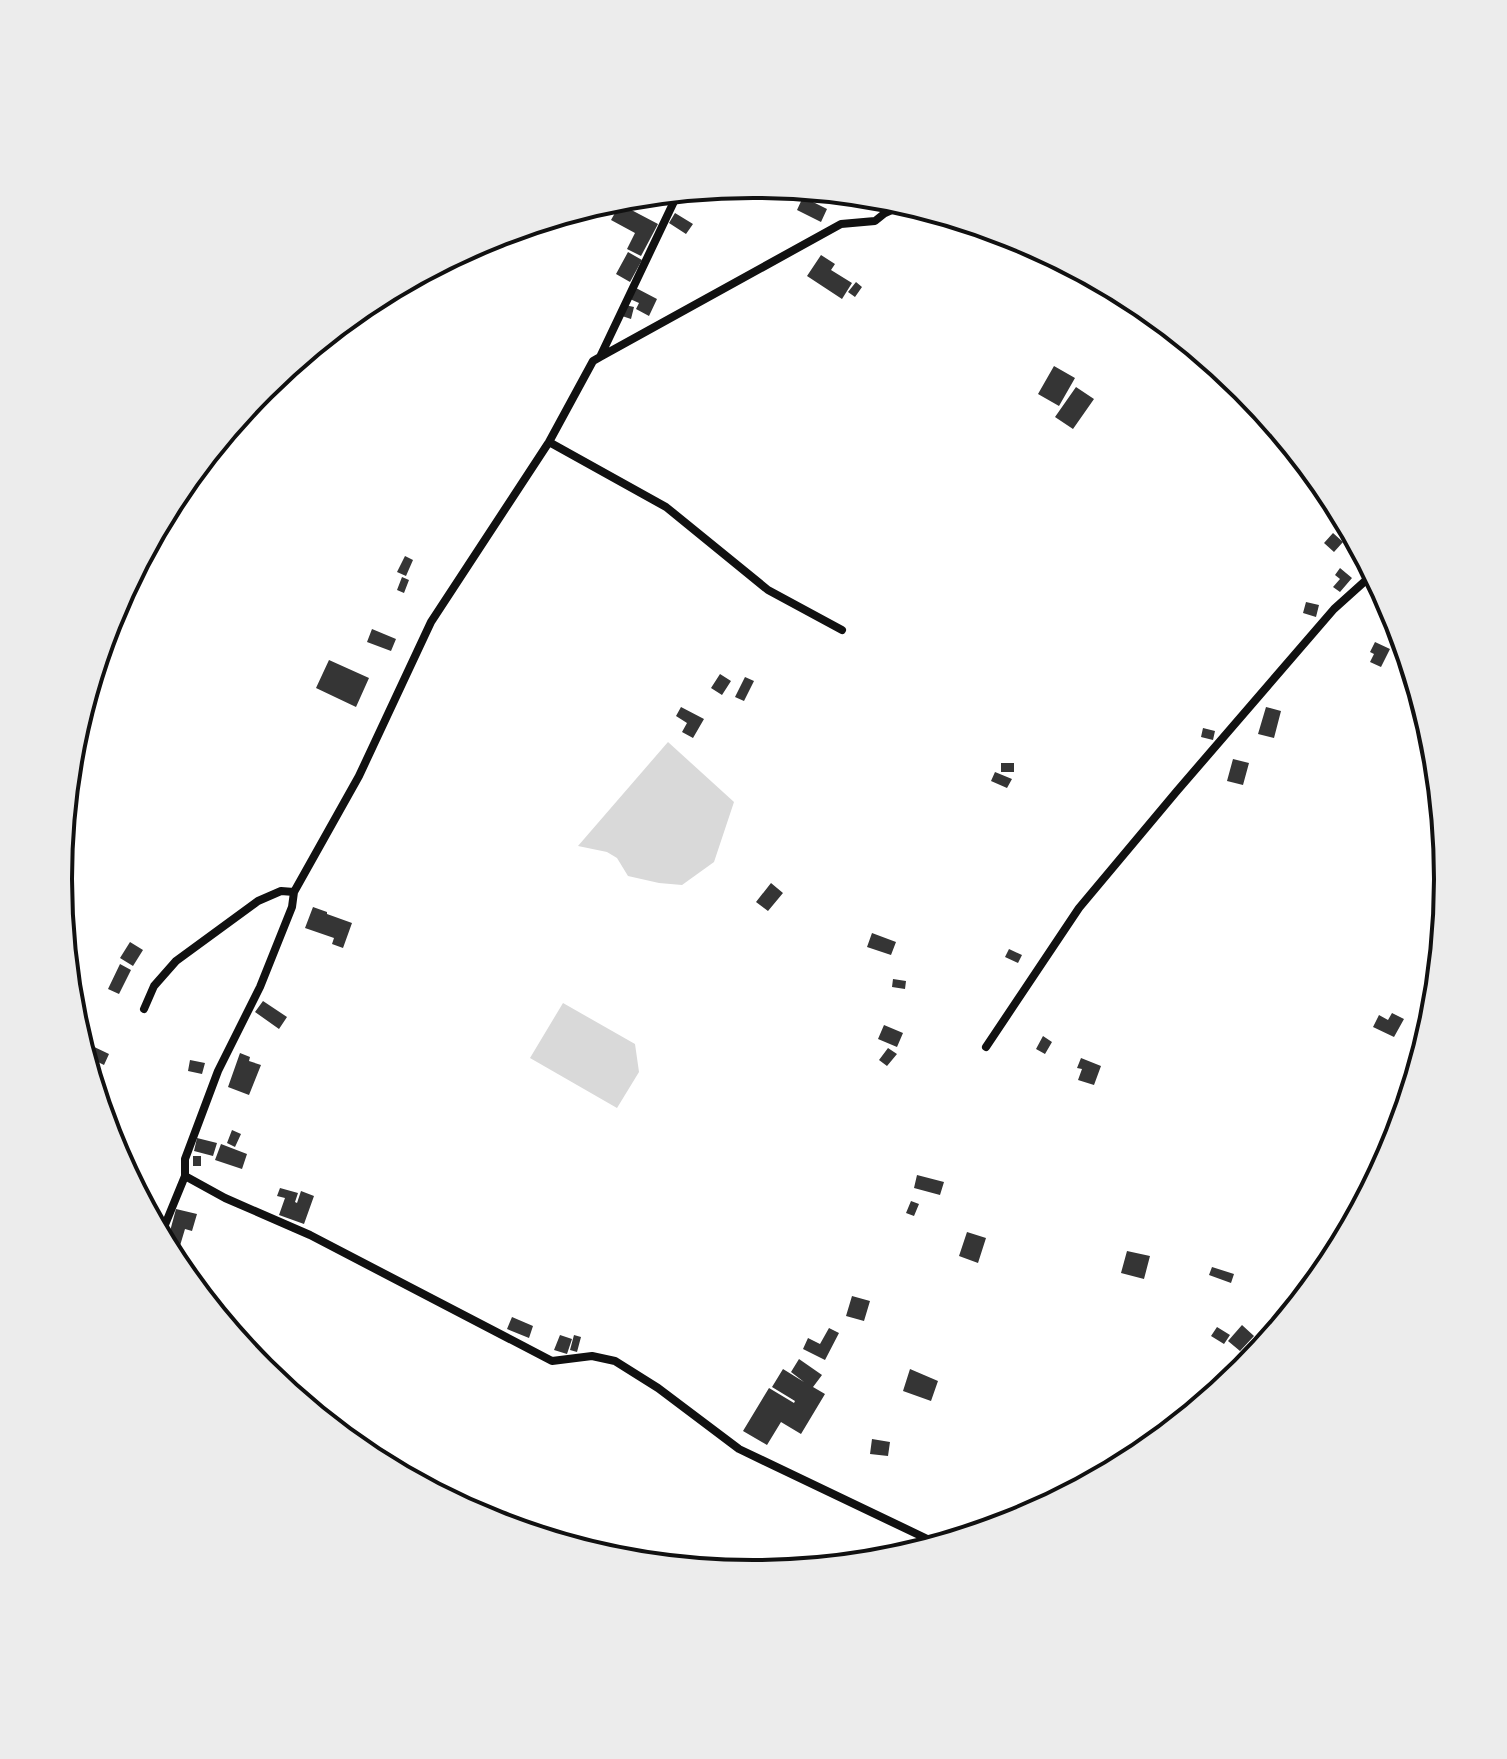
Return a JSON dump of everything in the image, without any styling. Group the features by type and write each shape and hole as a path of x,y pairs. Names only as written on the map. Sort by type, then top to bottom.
{"street":[{"path":"600,357 673,203"},
{"path":"165,1224 185,1176 185,1159 218,1071 260,987 292,907 294,892 359,776 431,622 549,442 593,361 841,224 875,221 888,212"},
{"path":"549,442 666,507 768,590 842,630"},
{"path":"986,1047 1079,908 1334,609 1366,580"},
{"path":"144,1009 154,986 176,961 258,901 281,891 294,892"},
{"path":"185,1176 225,1198 310,1235 552,1361 592,1356 615,1361 658,1388 739,1449 927,1539"}],"shaded area":[{"path":"668,742 734,802 714,862 682,885 628,876 617,858 607,852 578,846"},
{"path":"563,1003 635,1044 639,1072 617,1108 530,1058"}],"building":[{"path":"802,199 827,209 821,222 797,210"},
{"path":"630,209 658,224 641,256 627,249 635,233 611,220 615,212"},
{"path":"675,213 693,224 686,234 669,223"},
{"path":"628,252 642,260 630,282 616,274"},
{"path":"821,255 835,264 831,270 852,283 842,299 807,276"},
{"path":"856,282 862,287 855,297 848,292"},
{"path":"636,288 657,299 649,316 636,309 639,303 630,299"},
{"path":"625,305 634,307 631,319 622,316"},
{"path":"1054,366 1075,378 1059,406 1038,394"},
{"path":"1076,387 1094,399 1073,429 1055,417"},
{"path":"1333,533 1343,542 1334,552 1324,543"},
{"path":"405,556 413,560 406,576 397,572"},
{"path":"1340,568 1352,578 1340,592 1333,587 1340,579 1335,575"},
{"path":"402,577 409,580 404,593 397,590"},
{"path":"1306,602 1319,605 1316,617 1303,613"},
{"path":"372,629 396,639 391,651 367,642"},
{"path":"1375,642 1390,649 1381,667 1370,662 1374,654 1370,652"},
{"path":"329,660 369,678 356,707 316,688"},
{"path":"720,674 731,681 722,695 711,688"},
{"path":"745,677 754,681 744,701 735,697"},
{"path":"681,707 704,719 693,738 682,732 687,723 676,716"},
{"path":"1266,707 1281,711 1274,738 1258,734"},
{"path":"1203,728 1215,731 1213,740 1201,737"},
{"path":"1233,759 1249,763 1243,785 1227,781"},
{"path":"1001,763 1014,763 1014,772 1001,772"},
{"path":"995,772 1012,779 1007,788 991,781"},
{"path":"771,883 783,893 768,911 756,902"},
{"path":"313,907 352,923 343,948 332,944 334,938 305,928"},
{"path":"872,933 896,942 891,955 867,947"},
{"path":"130,942 143,950 133,966 120,958"},
{"path":"1009,949 1022,955 1018,963 1005,957"},
{"path":"120,964 131,970 119,994 108,989"},
{"path":"893,979 906,981 905,989 892,987"},
{"path":"263,1001 287,1017 279,1029 255,1012"},
{"path":"1392,1013 1404,1019 1394,1037 1373,1027 1379,1015 1388,1020"},
{"path":"884,1025 903,1033 897,1047 878,1039"},
{"path":"1043,1036 1052,1042 1045,1054 1036,1049"},
{"path":"93,1046 109,1054 104,1065 97,1061"},
{"path":"888,1048 897,1054 887,1066 879,1060"},
{"path":"240,1053 250,1057 249,1061 261,1065 249,1095 228,1087"},
{"path":"1081,1058 1101,1066 1094,1085 1078,1080 1082,1069 1077,1068"},
{"path":"190,1060 205,1063 202,1074 188,1071"},
{"path":"232,1130 241,1134 235,1147 227,1143"},
{"path":"197,1138 217,1143 213,1156 194,1151"},
{"path":"221,1144 247,1154 242,1169 215,1160"},
{"path":"193,1156 201,1156 201,1166 193,1166"},
{"path":"917,1175 944,1182 940,1195 914,1188"},
{"path":"280,1188 298,1193 297,1203 301,1191 314,1196 304,1224 279,1215 285,1198 277,1196"},
{"path":"911,1201 919,1204 914,1216 906,1213"},
{"path":"176,1209 197,1214 192,1231 185,1229 180,1247 170,1231"},
{"path":"967,1232 986,1238 978,1263 959,1256"},
{"path":"1127,1251 1150,1256 1144,1279 1121,1273"},
{"path":"1212,1267 1234,1274 1231,1283 1209,1275"},
{"path":"852,1296 870,1301 864,1321 846,1316"},
{"path":"512,1317 533,1326 529,1338 507,1329"},
{"path":"1242,1325 1254,1336 1240,1351 1228,1341"},
{"path":"1217,1327 1230,1335 1224,1344 1211,1336"},
{"path":"829,1328 839,1333 825,1360 803,1349 808,1338 820,1344"},
{"path":"560,1335 572,1339 567,1354 554,1350"},
{"path":"574,1335 581,1337 577,1352 570,1350"},
{"path":"799,1359 822,1375 813,1387 825,1394 801,1434 781,1422 767,1445 743,1431 769,1388 794,1403 772,1387 783,1369 804,1382 791,1372"},
{"path":"910,1369 938,1381 931,1401 903,1391"},
{"path":"872,1439 890,1442 888,1456 870,1454"}]}
